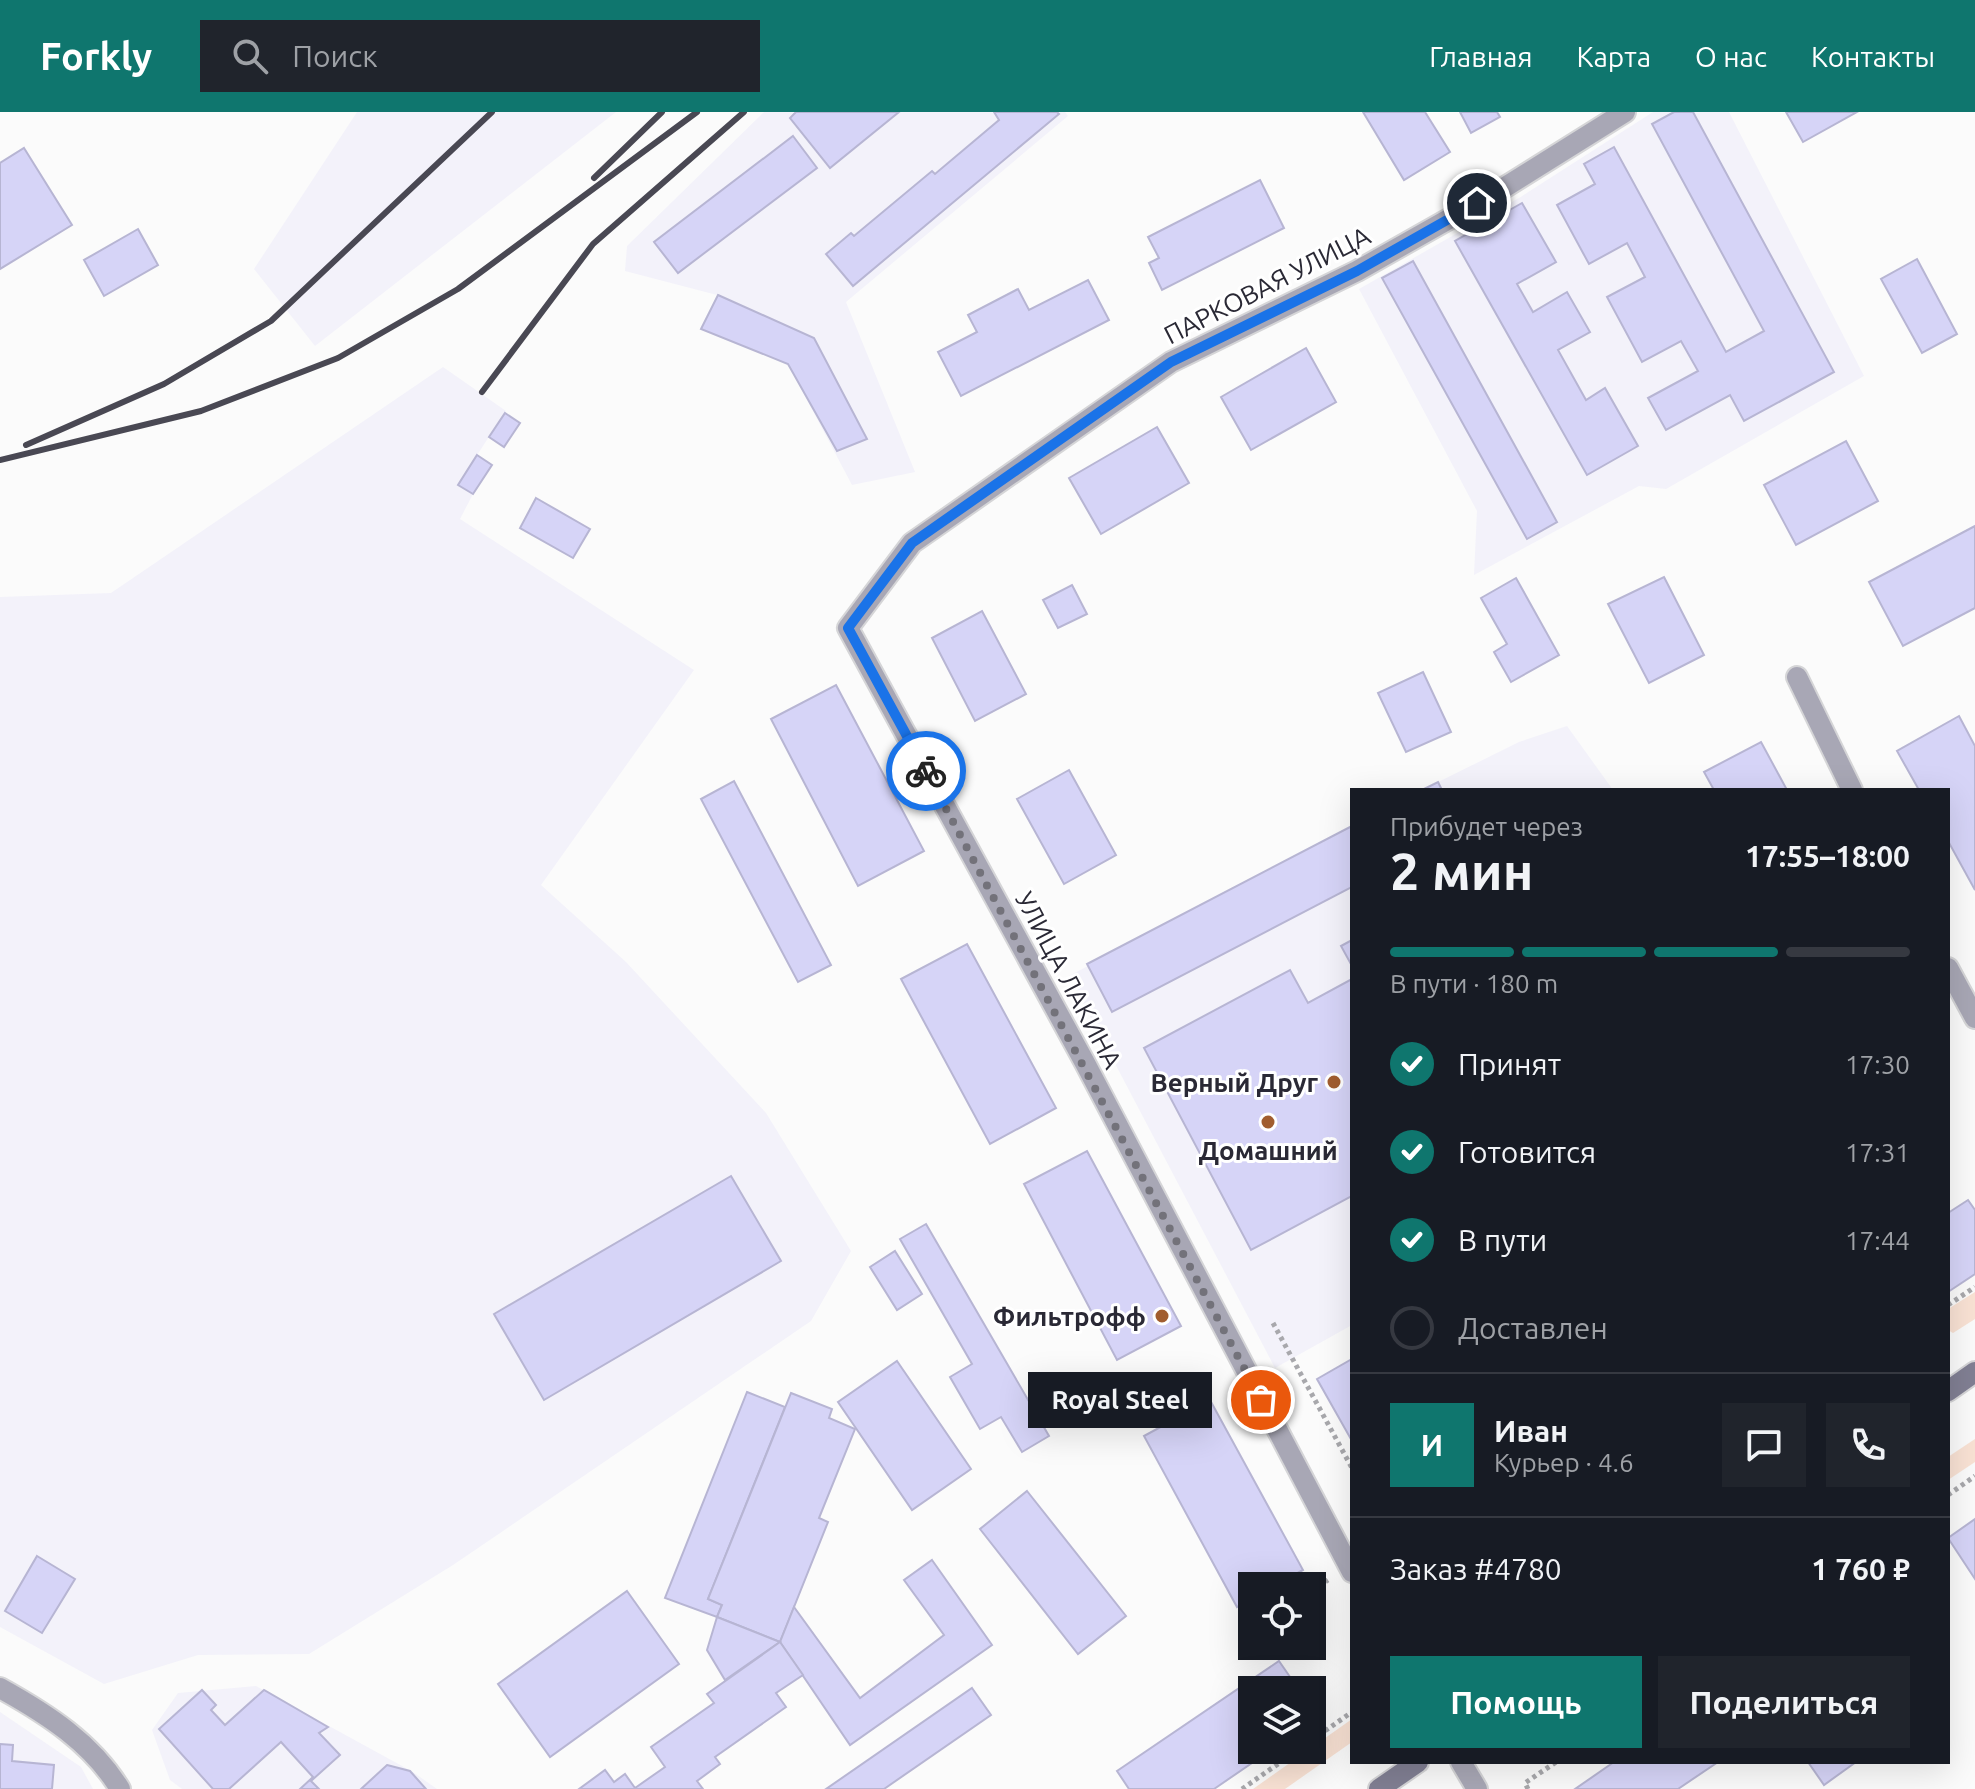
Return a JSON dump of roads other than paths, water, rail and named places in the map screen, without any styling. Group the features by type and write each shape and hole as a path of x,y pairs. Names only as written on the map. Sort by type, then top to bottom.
{"main road":[{"path":"1950,1390 1975,1372"},
{"path":"1379,1789 1415,1764"}],"street":[{"name":"ПАРКОВАЯ УЛИЦА","path":"848,628 912,543 1171,362 1357,271 1502,189 1625,112"},
{"name":"УЛИЦА ЛАКИНА","path":"848,628 1085,1063 1350,1568"},
{"path":"1797,677 1851,788"},
{"path":"1950,972 1975,1018"},
{"path":"0,1688 70,1732 107,1767 120,1789"},
{"path":"1462,1764 1477,1789"}],"railway":[{"path":"26,445 164,384 271,321 492,112"},
{"path":"594,178 662,112"},
{"path":"0,460 201,411 338,358 458,289 697,112"},
{"path":"482,392 593,244 744,112"}],"place":[{"name":"Верный Друг","path":"1334,1082"},
{"name":"Домашний","path":"1268,1122"},
{"name":"Фильтрофф","path":"1162,1316"},
{"name":"Royal Steel","path":"1261,1400"}]}
